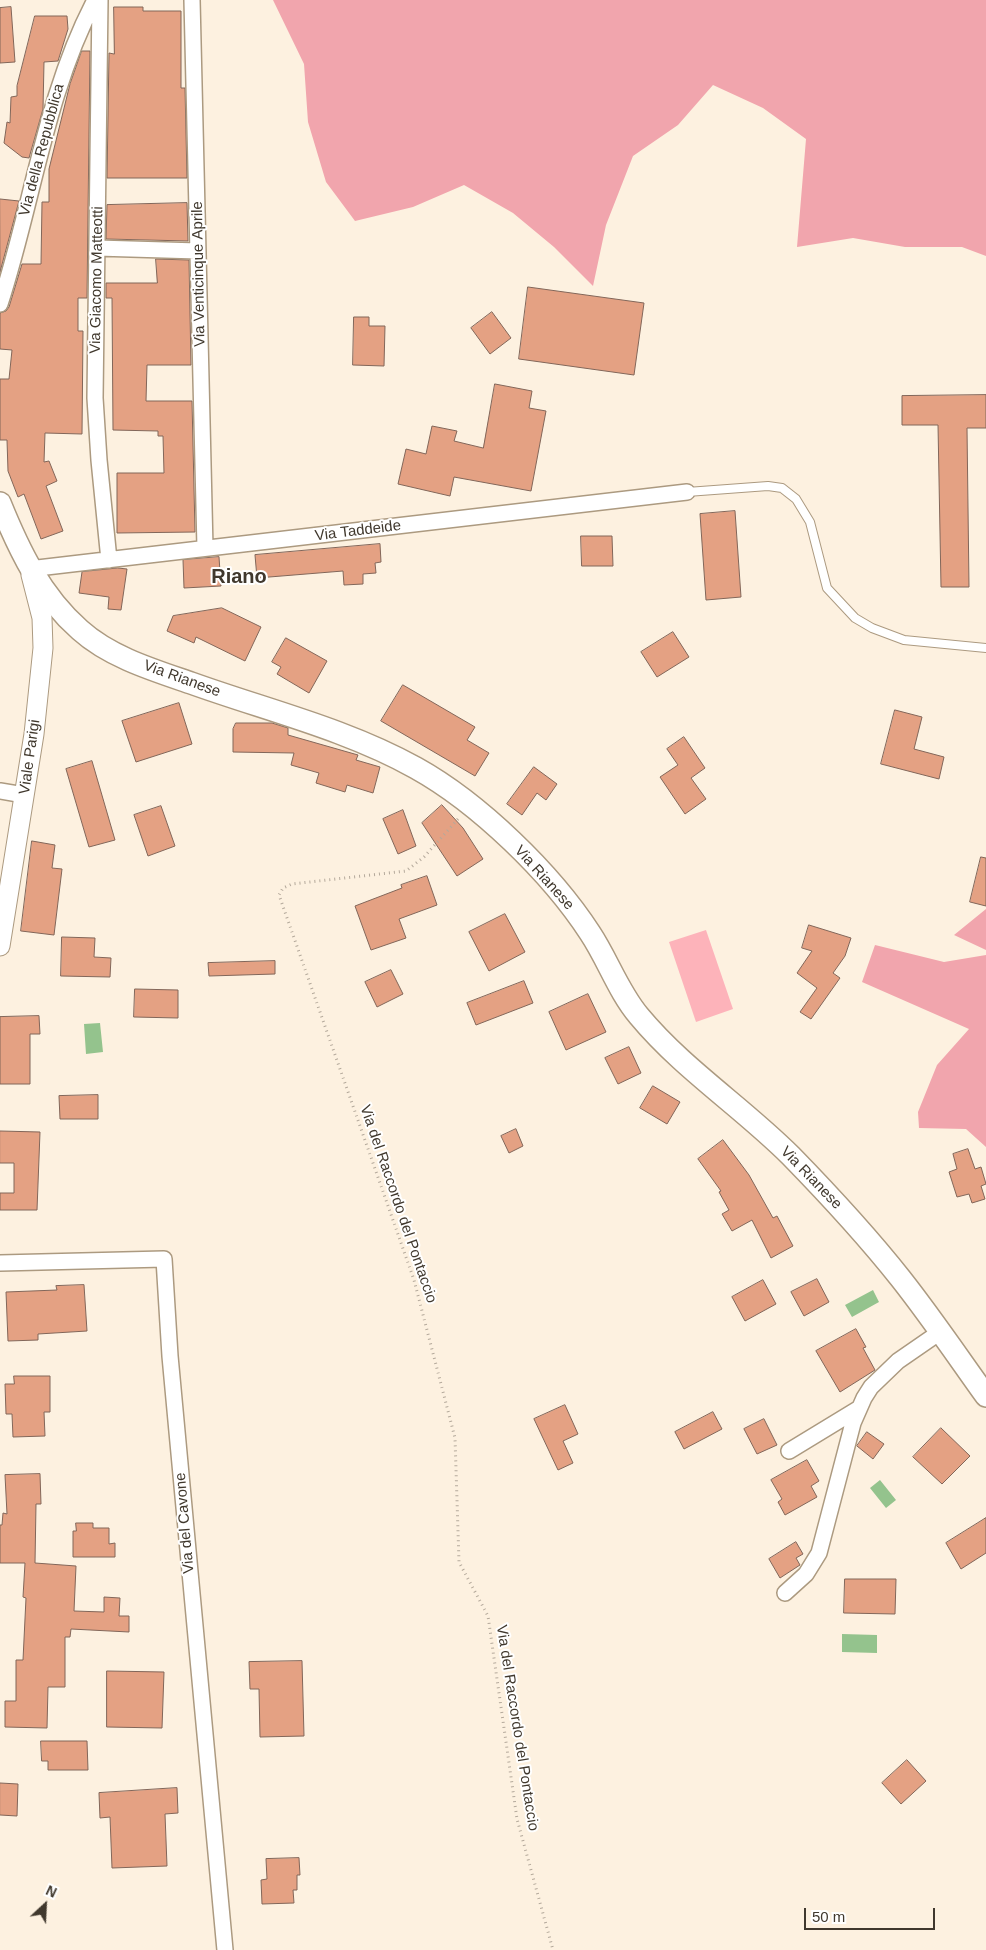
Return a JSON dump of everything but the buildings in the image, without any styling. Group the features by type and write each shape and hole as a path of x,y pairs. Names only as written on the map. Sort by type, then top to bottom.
{"main road":[{"name":"Via Rianese","path":"0,503 29,569 71,622 105,648 166,674 372,748 429,776 471,805 558,890 589,932 621,990 640,1017 676,1054 760,1126 807,1173 885,1259 982,1384"}],"street":[{"name":"Via della Repubblica","path":"0,304 59,83 75,39 95,0"},
{"name":"Via Giacomo Matteotti","path":"100,0 95,398 109,560"},
{"name":"Via Venticinque Aprile","path":"192,0 205,548"},
{"path":"97,248 198,251"},
{"name":"Via Taddeide","path":"29,569 687,492"},
{"name":"Viale Parigi","path":"0,946 34,734 44,640 42,618 29,569"},
{"path":"0,791 24,795"},
{"name":"Via del Cavone","path":"0,1263 164,1259 171,1376 225,1950"},
{"path":"785,1593 806,1574 819,1553 858,1409 871,1387 914,1348 940,1332"},
{"path":"789,1451 858,1409"}],"lane":[{"path":"687,492 768,486 782,488 796,499 810,522 827,588 855,618 867,626 904,640 986,648"}],"path":[{"name":"Via del Raccordo del Pontaccio","path":"471,805 424,857 406,871 292,884 283,888 279,895 414,1280 454,1438 459,1562 488,1616 517,1819 553,1950"}],"shaded area":[{"path":"273,0 986,0 986,256 962,247 905,247 853,238 797,247 806,139 763,108 713,85 678,125 633,156 606,225 593,286 554,247 513,213 464,185 413,207 355,221 326,182 308,122 304,64"},
{"path":"986,909 986,950 954,935"},
{"path":"706,930 733,1009 696,1022 669,942"},
{"path":"875,945 944,962 986,955 986,1147 966,1129 919,1128 918,1112 937,1065 969,1029 862,982"},
{"path":"100,1023 103,1052 86,1054 84,1024"},
{"path":"873,1290 879,1302 852,1317 845,1305"},
{"path":"880,1480 896,1500 886,1508 870,1488"},
{"path":"842,1634 877,1635 877,1653 842,1652"}],"district":[{"name":"Riano","path":"239,577"}]}
